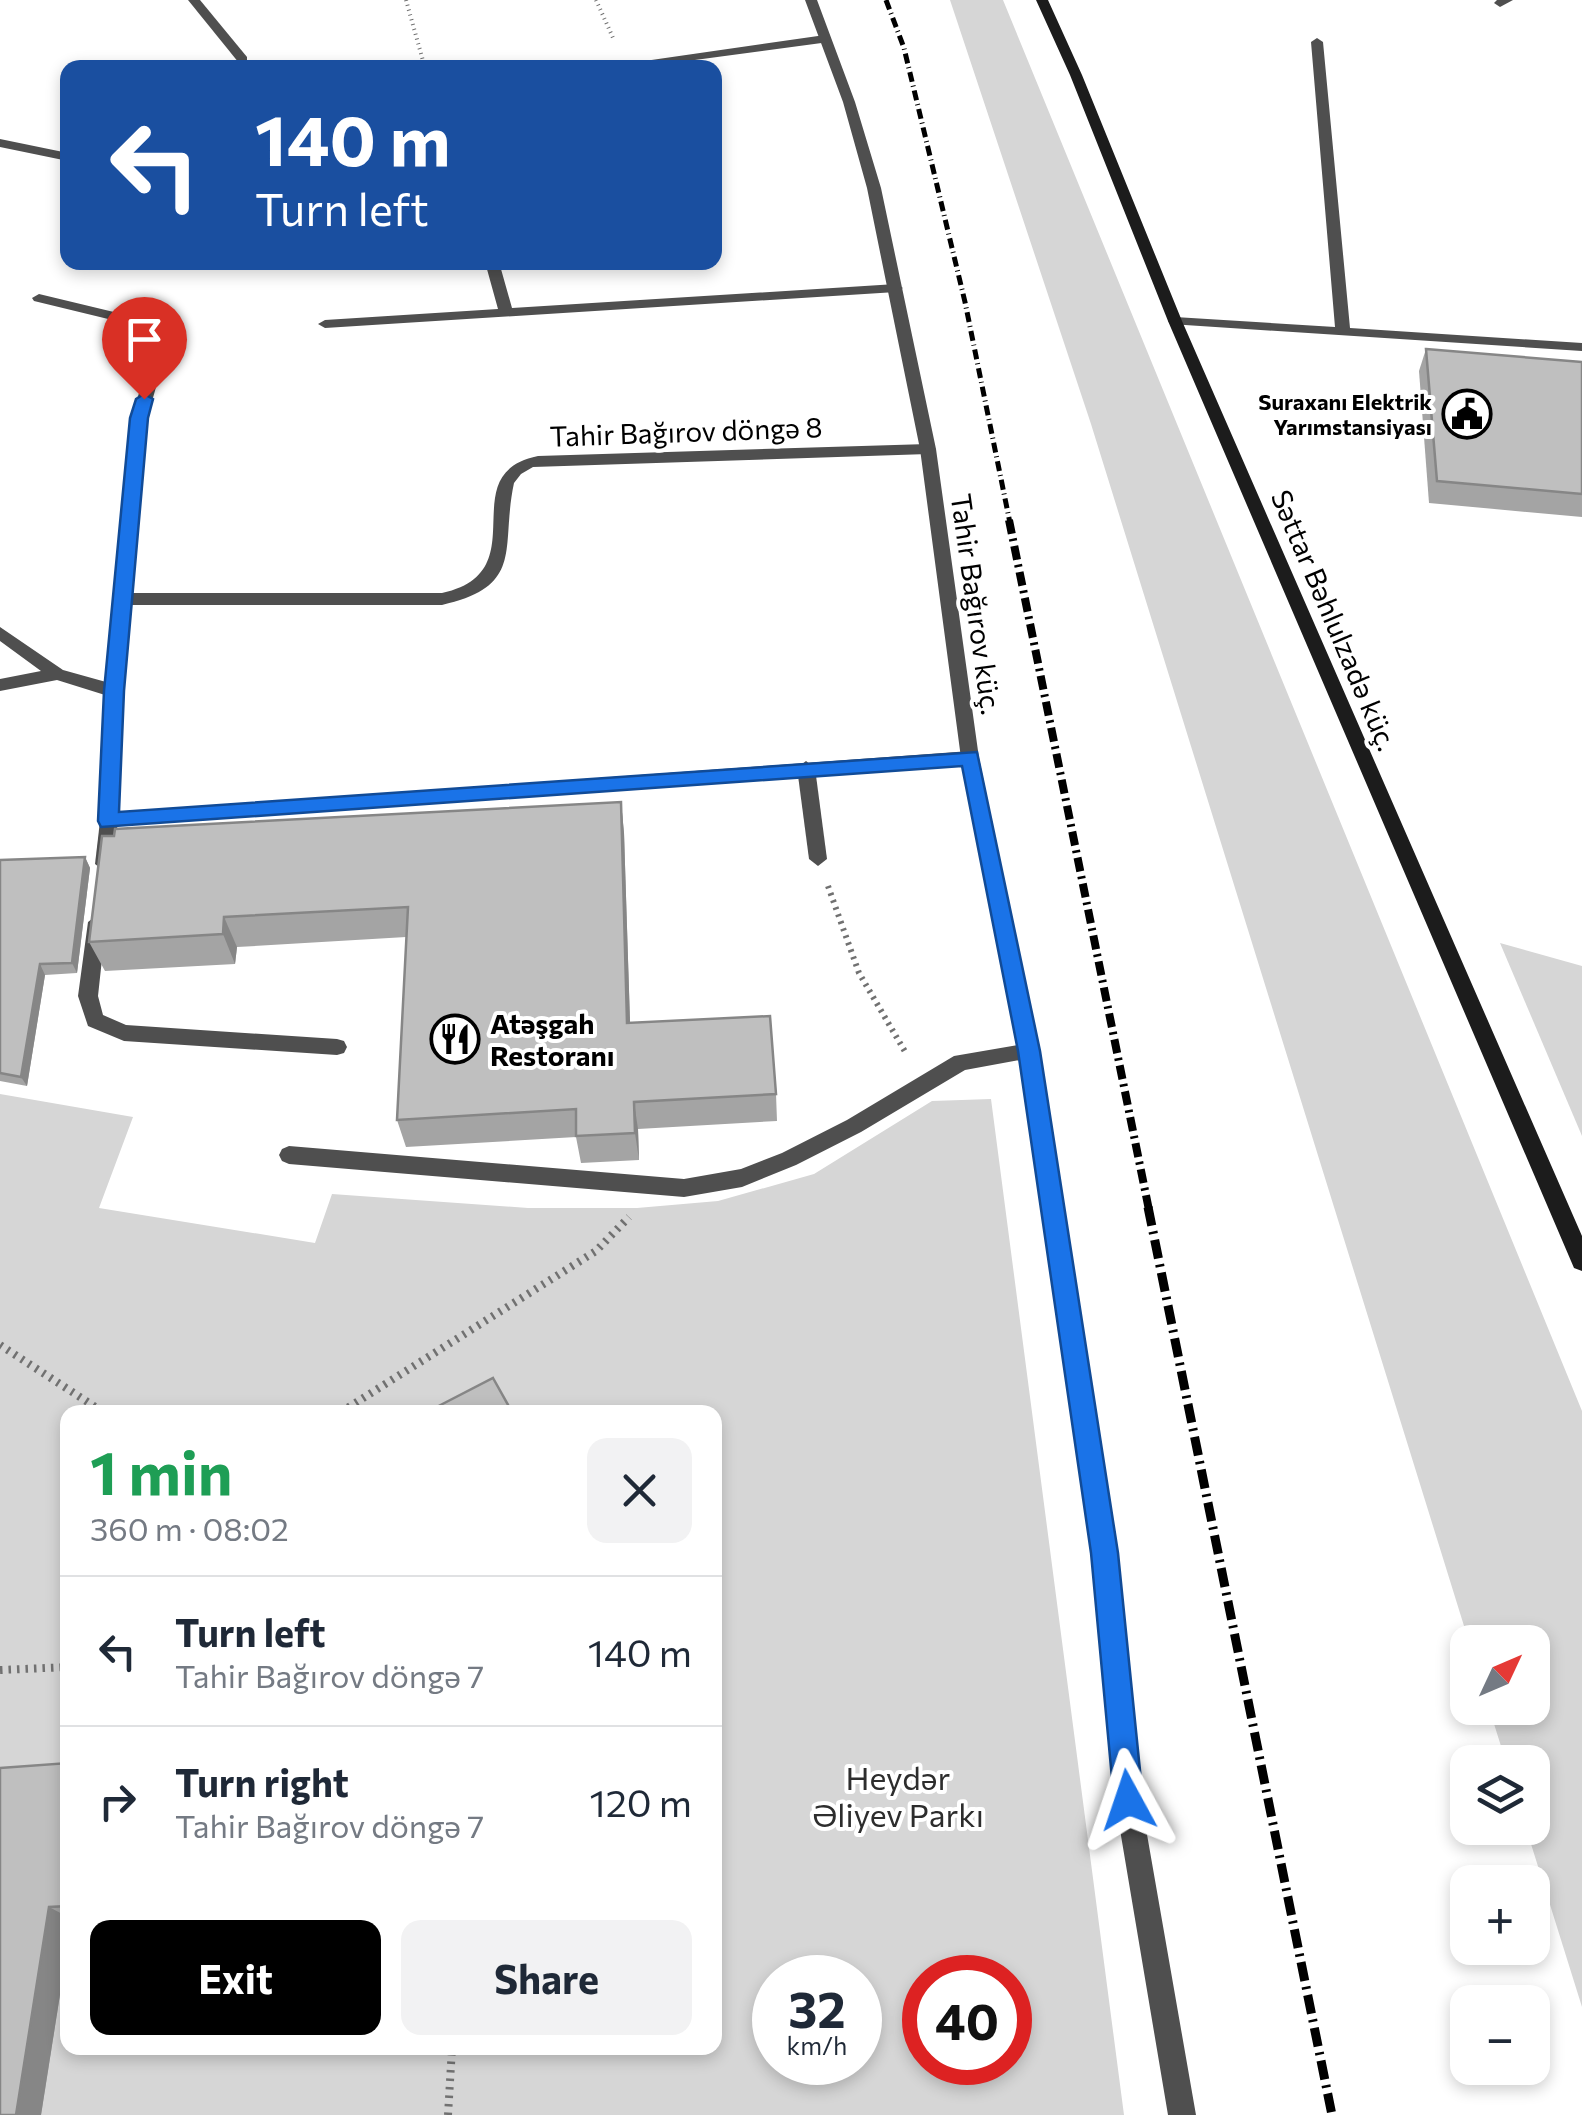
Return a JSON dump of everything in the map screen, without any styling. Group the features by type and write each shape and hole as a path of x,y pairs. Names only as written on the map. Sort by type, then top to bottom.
{"main road":[{"name":"Səttar Bəhlulzadə küç.","path":"1042,0 1076,74 1175,321 1582,1261"}],"street":[{"path":"194,0 243,60"},
{"name":"Tahir Bağırov küç.","path":"811,0 849,102 874,188 928,448 970,758 1029,1051 1104,1553 1128,1800 1182,2115"},
{"path":"665,60 825,40"},
{"path":"1317,42 1344,331"},
{"path":"0,143 60,155"},
{"path":"494,270 506,311"},
{"path":"325,324 896,288"},
{"path":"39,298 142,323 157,330 162,341 139,418 114,691 109,821 88,996 95,1020 124,1033 337,1047"},
{"path":"1175,321 1582,347"},
{"name":"Tahir Bağırov döngə 8","path":"125,599 468,596 486,585 495,566 506,481 517,468 528,463 928,448"},
{"path":"0,633 57,674 114,691"},
{"path":"0,685 57,674"},
{"path":"109,821 970,758"},
{"path":"806,768 818,859"},
{"path":"290,1155 684,1188 742,1178 788,1159 854,1126 961,1062 1029,1051"}],"path":[{"path":"406,0 423,60"},
{"path":"596,0 623,60"},
{"path":"818,859 866,986 925,1081"},
{"path":"353,1405 596,1251 637,1208"},
{"path":"0,1346 91,1405"},
{"path":"0,1670 60,1667"},
{"path":"448,2115 452,2055"}],"green space":[{"path":"950,0 1003,0 1582,1411 1582,2007 1550,1905 1550,1865 1538,1865 1531,1845 1550,1845 1550,1745 1501,1745 1494,1725 1550,1725 1550,1625 1464,1625 1091,424"},
{"path":"1500,943 1582,966 1582,1136"},
{"name":"Heydər Əliyev Parkı","path":"0,1094 133,1117 99,1208 315,1243 332,1194 528,1208 637,1208 718,1201 814,1174 932,1101 991,1099 1124,2115 0,2115"}],"building":[{"path":"1426,349 1582,362 1582,494 1437,481"},
{"path":"621,802 627,1023 770,1016 776,1094 634,1102 635,1133 576,1136 576,1109 397,1120 408,907 224,917 223,934 89,942 102,836 114,836 115,829"},
{"path":"85,857 72,963 40,964 21,1077 0,1073 0,860"},
{"path":"493,1378 508,1405 441,1405"},
{"path":"60,1764 60,1906 49,1907 16,2115 0,2115 0,1768"}],"railway":[{"path":"886,0 904,48 965,302 1010,523"},
{"path":"1009,520 1149,1210"},
{"path":"1148,1207 1332,2115"}],"place":[{"name":"Suraxanı Elektrik Yarımstansiyası","path":"1467,414"},
{"name":"Atəşgah Restoranı","path":"455,1039"}],"route":[{"path":"144,399 139,418 114,691 109,821 970,758 1029,1051 1104,1553 1128,1800"}]}
